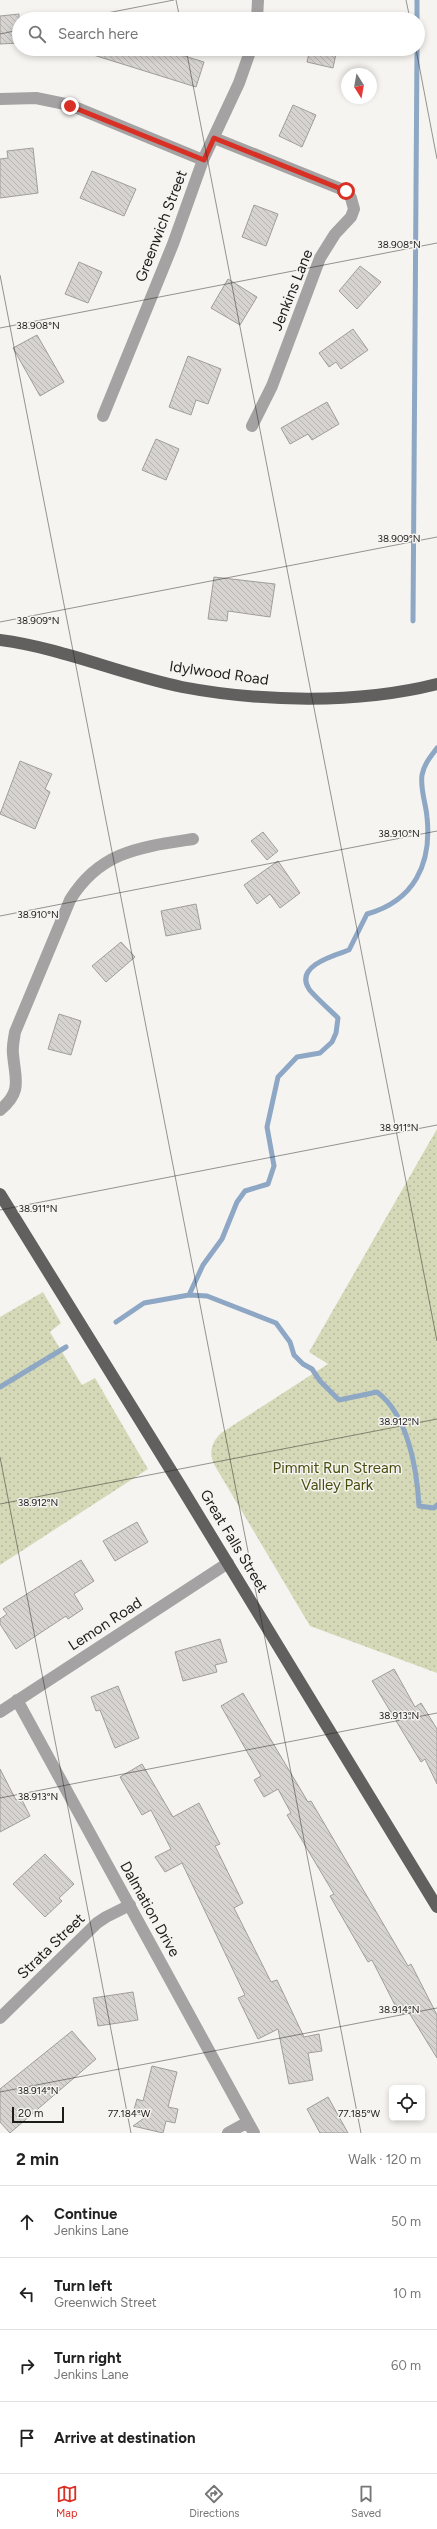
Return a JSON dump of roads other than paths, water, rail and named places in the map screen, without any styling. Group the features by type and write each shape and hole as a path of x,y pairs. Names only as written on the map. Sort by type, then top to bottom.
{"main road":[{"name":"Idylwood Road","path":"0,640 44,648 109,668 182,687 266,698 336,698 415,690 437,684"},
{"name":"Great Falls Street","path":"0,1194 228,1563 437,1907"}],"street":[{"path":"257,12 258,0"},
{"name":"Greenwich Street","path":"103,416 173,244 204,160 239,83 249,56"},
{"path":"0,99 36,98 70,106 204,160"},
{"name":"Jenkins Lane","path":"214,138 346,191 351,198 354,208 351,217 335,234 320,258 272,386 252,426"},
{"path":"0,1110 8,1103 15,1092 17,1079 13,1052 15,1032 67,906 80,884 113,857 139,847 193,840"},
{"name":"Lemon Road","path":"0,1712 228,1563"},
{"name":"Dalmation Drive","path":"17,1700 254,2133"},
{"name":"Strata Street","path":"0,2018 97,1923 106,1917 130,1906"},
{"path":"228,2133 248,2122"}],"waterway":[{"path":"417,0 417,12"},
{"path":"413,621 417,56"},
{"path":"189,1295 203,1265 222,1239 237,1202 245,1191 268,1184 274,1166 267,1127 278,1077 297,1057 320,1053 332,1042 336,1033 338,1018 309,989 306,981 307,974 311,968 326,958 349,950 367,914 383,908 397,900 408,890 423,865 428,834 422,775 426,764 437,748"},
{"path":"116,1322 144,1303 189,1295 207,1296 276,1323 290,1342 294,1355 303,1364 312,1369 320,1381 339,1400 377,1392 388,1402 396,1414 409,1444 416,1476 419,1506 434,1508 437,1505"},
{"path":"0,1387 66,1347"}],"park label":[{"name":"Pimmit Run Stream Valley Park","path":"337,1476"}]}
